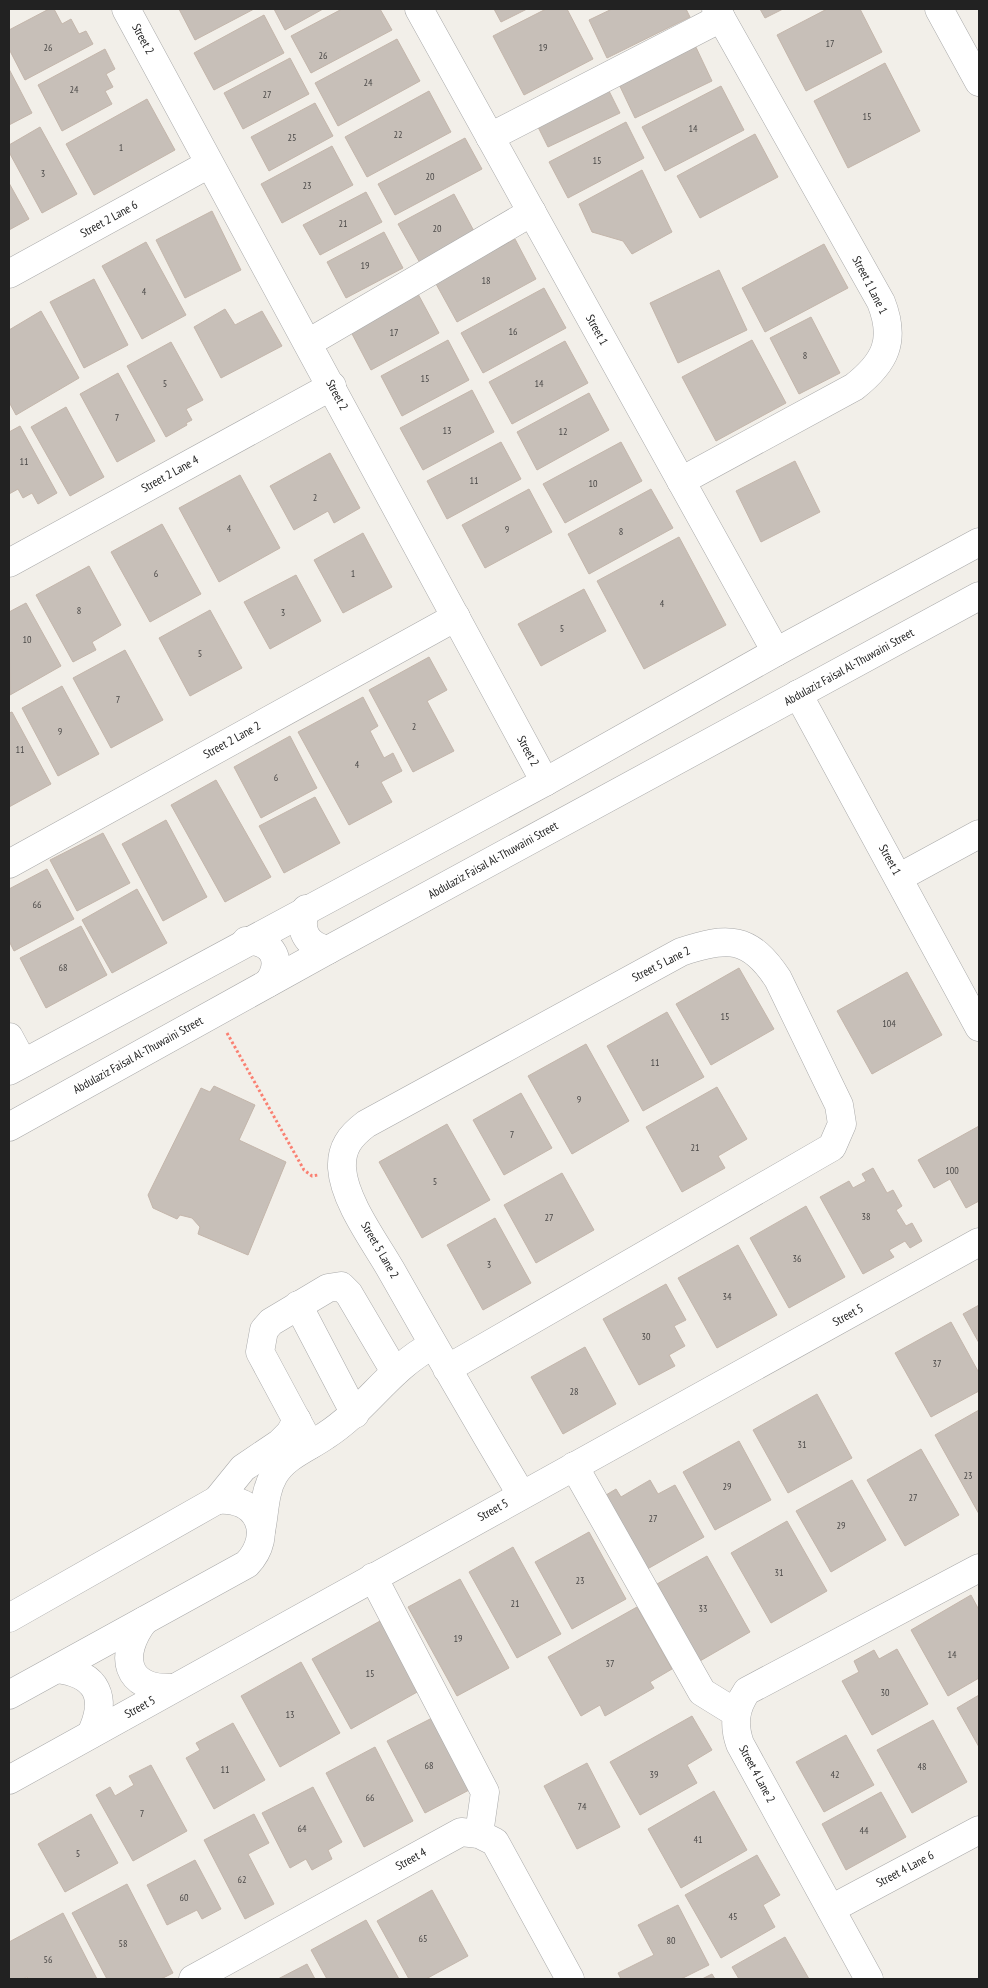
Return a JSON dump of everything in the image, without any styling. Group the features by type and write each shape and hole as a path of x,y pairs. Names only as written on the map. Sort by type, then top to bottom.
{"street":[{"name":"Street 2","path":"126,9 545,782"},
{"name":"Street 1","path":"419,9 776,652"},
{"path":"939,9 979,82"},
{"path":"490,137 718,13"},
{"name":"Street 1 Lane 1","path":"681,481 854,387 866,378 881,359 888,345 889,330 881,302 718,13"},
{"name":"Street 2 Lane 6","path":"9,274 209,164"},
{"path":"308,343 532,212"},
{"name":"Street 2 Lane 4","path":"9,563 332,386"},
{"path":"9,1037 16,1067 246,941 545,782 776,652 979,542"},
{"name":"Abdulaziz Faisal Al-Thuwaini Street","path":"9,1127 328,950 979,596"},
{"name":"Street 2 Lane 2","path":"9,864 456,617"},
{"name":"Street 1","path":"798,694 900,878 979,1027"},
{"path":"900,878 979,834"},
{"path":"306,909 302,919 303,931 308,941 317,948 328,950"},
{"path":"246,941 261,943 273,954 276,964 274,975 268,984"},
{"name":"Street 5 Lane 2","path":"447,1369 832,1147 842,1124 839,1105 778,979 766,960 743,945 718,942 681,952 366,1124 347,1142 342,1169 354,1204 433,1345 447,1369 521,1494"},
{"name":"Street 5","path":"9,1780 521,1494 979,1242"},
{"path":"310,1445 260,1352 260,1342 264,1330 271,1322 328,1288 341,1286 349,1294 395,1372"},
{"path":"298,1305 356,1414"},
{"path":"9,1695 247,1564 255,1555 260,1543 266,1499 274,1475 288,1459 356,1414 413,1355 433,1345"},
{"path":"217,1500 242,1468 280,1443 290,1432 297,1420"},
{"path":"574,1466 702,1692 736,1713 747,1691 979,1568"},
{"path":"9,1618 217,1500 229,1498 241,1502 251,1509 258,1519 261,1531"},
{"path":"373,1578 485,1792 479,1834 495,1842 570,1979"},
{"path":"144,1621 129,1646 129,1660 134,1674 145,1684 158,1689 173,1688"},
{"path":"57,1669 76,1671 91,1682 99,1698 99,1716 91,1734"},
{"name":"Street 4 Lane 2","path":"736,1713 736,1728 740,1744 869,1979"},
{"name":"Street 4 Lane 6","path":"830,1909 979,1830"},
{"name":"Street 4","path":"193,1979 461,1832 479,1834"}],"path":[{"path":"216,1012 304,1170 312,1176 342,1169"}],"building":[{"path":"49,9 54,9 62,24 71,19 79,34 86,31 93,44 25,80 9,49 9,30"},
{"path":"179,9 254,9 195,40"},
{"path":"274,9 323,9 285,30"},
{"path":"342,9 380,9 392,30 311,73 291,36"},
{"path":"494,9 527,9 501,22"},
{"path":"546,9 567,9 593,59 524,95 493,36"},
{"path":"612,9 686,9 690,17 607,58 589,20"},
{"path":"760,9 783,9 765,18"},
{"path":"827,9 860,9 882,52 806,91 777,35"},
{"path":"264,15 284,53 214,90 194,53"},
{"path":"397,39 420,81 338,126 315,83"},
{"path":"693,41 712,81 635,118 616,78"},
{"path":"105,49 115,69 106,74 113,87 105,91 112,104 62,131 38,85"},
{"path":"290,58 309,94 243,129 224,93"},
{"path":"885,63 920,131 848,168 814,101"},
{"path":"9,69 32,113 9,125"},
{"path":"605,83 620,113 548,147 533,117"},
{"path":"721,86 744,130 665,171 642,127"},
{"path":"429,91 451,132 367,177 345,137"},
{"path":"147,99 175,150 94,195 66,144"},
{"path":"315,103 333,136 269,171 251,137"},
{"path":"626,122 644,158 568,198 549,162"},
{"path":"40,127 77,194 42,213 9,152 9,145"},
{"path":"755,134 778,177 700,218 677,176"},
{"path":"465,138 482,169 395,215 378,184"},
{"path":"332,146 353,185 282,223 261,184"},
{"path":"642,170 672,232 632,254 623,241 592,232 579,204"},
{"path":"9,183 29,219 9,230"},
{"path":"366,192 382,222 320,255 303,225"},
{"path":"454,194 475,233 420,263 398,224"},
{"path":"212,211 241,270 185,298 156,240"},
{"path":"384,232 403,268 346,298 327,262"},
{"path":"515,239 536,279 457,322 435,282"},
{"path":"146,242 186,315 142,339 102,266"},
{"path":"824,244 848,288 765,332 742,288"},
{"path":"719,270 747,330 678,363 650,303"},
{"path":"94,279 128,345 84,368 50,302"},
{"path":"544,288 566,328 483,373 461,333"},
{"path":"418,294 439,333 371,370 350,330"},
{"path":"225,309 235,325 262,311 282,346 221,378 194,327"},
{"path":"41,311 79,378 16,415 9,402 9,330"},
{"path":"811,317 840,373 799,394 770,338"},
{"path":"448,340 469,380 402,416 381,376"},
{"path":"752,340 786,403 716,441 682,377"},
{"path":"565,341 588,383 512,424 489,382"},
{"path":"171,342 203,400 186,409 192,420 186,423 187,425 166,437 127,366"},
{"path":"118,373 155,441 117,462 80,394"},
{"path":"472,390 494,432 423,470 400,428"},
{"path":"589,393 609,430 537,470 517,432"},
{"path":"66,407 104,477 70,496 31,427"},
{"path":"20,426 57,493 38,504 32,493 23,498 18,489 9,494 9,432"},
{"path":"501,442 521,479 447,519 427,481"},
{"path":"621,442 642,481 565,523 543,484"},
{"path":"330,453 360,508 334,523 328,511 294,530 270,486"},
{"path":"795,461 820,512 761,542 736,491"},
{"path":"240,475 280,548 219,582 179,508"},
{"path":"529,489 552,532 485,568 462,525"},
{"path":"651,489 673,528 589,574 568,534"},
{"path":"162,524 201,594 150,622 111,552"},
{"path":"363,533 392,587 343,613 314,560"},
{"path":"679,537 726,625 644,669 597,581"},
{"path":"89,566 121,625 92,642 96,650 73,662 36,595"},
{"path":"296,575 321,621 270,649 244,602"},
{"path":"584,589 606,631 541,666 518,624"},
{"path":"26,603 61,666 10,695 9,612"},
{"path":"210,610 242,668 190,696 159,638"},
{"path":"125,650 163,720 111,748 73,678"},
{"path":"429,657 447,690 427,701 454,751 413,772 369,690"},
{"path":"62,686 99,754 58,776 22,708"},
{"path":"363,697 378,726 370,731 384,758 393,753 402,771 381,782 392,802 349,825 298,732"},
{"path":"12,712 51,784 9,807 9,713"},
{"path":"290,736 317,788 261,818 234,767"},
{"path":"216,780 271,877 225,902 171,805"},
{"path":"315,797 340,843 284,873 259,826"},
{"path":"166,820 207,897 163,921 122,844"},
{"path":"103,833 130,883 77,911 50,860"},
{"path":"47,869 74,919 14,951 9,941 9,889"},
{"path":"137,889 167,943 112,973 82,920"},
{"path":"81,926 107,975 46,1008 20,958"},
{"path":"739,968 774,1029 711,1065 676,1004"},
{"path":"907,972 942,1035 872,1074 837,1011"},
{"path":"667,1012 704,1077 643,1111 607,1046"},
{"path":"586,1044 629,1121 572,1154 528,1076"},
{"path":"214,1086 255,1105 239,1140 286,1162 248,1255 198,1234 200,1227 192,1218 180,1215 177,1219 153,1208 148,1195 201,1088 210,1092"},
{"path":"717,1087 747,1139 718,1156 725,1168 682,1192 646,1127"},
{"path":"521,1093 552,1148 504,1175 473,1120"},
{"path":"447,1124 490,1200 422,1238 379,1162"},
{"path":"979,1126 979,1201 966,1208 950,1179 934,1188 918,1160"},
{"path":"873,1168 887,1193 893,1190 902,1206 896,1210 906,1226 912,1223 922,1241 910,1248 905,1241 889,1250 894,1257 863,1274 820,1197 849,1181 853,1188 866,1181 862,1174"},
{"path":"562,1173 594,1230 536,1263 504,1205"},
{"path":"806,1206 845,1277 789,1308 750,1238"},
{"path":"495,1218 531,1283 483,1310 447,1245"},
{"path":"738,1245 777,1315 717,1348 678,1278"},
{"path":"666,1284 686,1320 674,1326 685,1346 669,1355 675,1366 639,1385 603,1319"},
{"path":"979,1305 979,1343 963,1314"},
{"path":"951,1322 979,1373 979,1391 931,1417 895,1353"},
{"path":"585,1347 616,1404 563,1434 531,1377"},
{"path":"817,1394 852,1458 788,1493 753,1430"},
{"path":"979,1410 979,1514 935,1435"},
{"path":"739,1441 771,1500 715,1530 683,1472"},
{"path":"921,1449 959,1515 905,1546 867,1480"},
{"path":"650,1480 658,1494 675,1485 704,1537 642,1572 601,1498 616,1489 621,1497"},
{"path":"852,1480 886,1540 831,1572 796,1511"},
{"path":"787,1521 827,1591 771,1623 731,1553"},
{"path":"589,1532 626,1599 572,1629 535,1562"},
{"path":"513,1547 561,1634 517,1658 469,1572"},
{"path":"707,1556 750,1632 700,1661 657,1584"},
{"path":"460,1579 509,1668 457,1696 408,1607"},
{"path":"971,1595 979,1610 979,1678 948,1696 911,1630"},
{"path":"637,1607 672,1669 650,1682 654,1688 605,1716 600,1705 581,1716 548,1657"},
{"path":"389,1616 428,1686 351,1729 312,1659"},
{"path":"897,1649 928,1704 872,1735 842,1681 859,1672 854,1661 874,1650 879,1659"},
{"path":"301,1662 340,1733 280,1767 241,1696"},
{"path":"979,1695 979,1747 957,1708"},
{"path":"692,1716 712,1750 687,1765 697,1783 640,1815 610,1762"},
{"path":"434,1717 471,1789 425,1813 387,1741"},
{"path":"933,1720 967,1782 912,1813 877,1750"},
{"path":"233,1723 265,1780 214,1809 186,1758 200,1750 196,1743"},
{"path":"846,1735 874,1785 824,1812 796,1762"},
{"path":"375,1747 413,1821 364,1847 326,1773"},
{"path":"587,1763 620,1827 577,1849 544,1786"},
{"path":"151,1765 187,1831 133,1861 96,1795 110,1787 115,1796 134,1785 129,1776"},
{"path":"313,1787 342,1842 328,1850 332,1859 312,1870 306,1859 290,1868 262,1813"},
{"path":"714,1791 747,1850 681,1888 648,1829"},
{"path":"881,1792 906,1837 846,1870 822,1824"},
{"path":"91,1814 118,1863 65,1892 38,1844"},
{"path":"254,1814 269,1843 248,1854 274,1904 245,1919 204,1840"},
{"path":"757,1855 780,1895 763,1905 775,1927 721,1958 685,1895"},
{"path":"195,1860 221,1909 202,1919 197,1910 167,1925 147,1885"},
{"path":"127,1884 173,1973 161,1979 107,1979 72,1913"},
{"path":"432,1890 468,1956 426,1979 409,1979 377,1921"},
{"path":"678,1905 709,1965 681,1979 621,1979 618,1973 654,1955 638,1925"},
{"path":"63,1913 97,1979 29,1979 27,1977 23,1979 9,1979 9,1942"},
{"path":"366,1920 399,1979 327,1979 311,1950"},
{"path":"785,1937 809,1979 739,1979 732,1967"},
{"path":"307,1964 315,1979 278,1979"},
{"path":"712,1974 715,1979 702,1979"}]}
